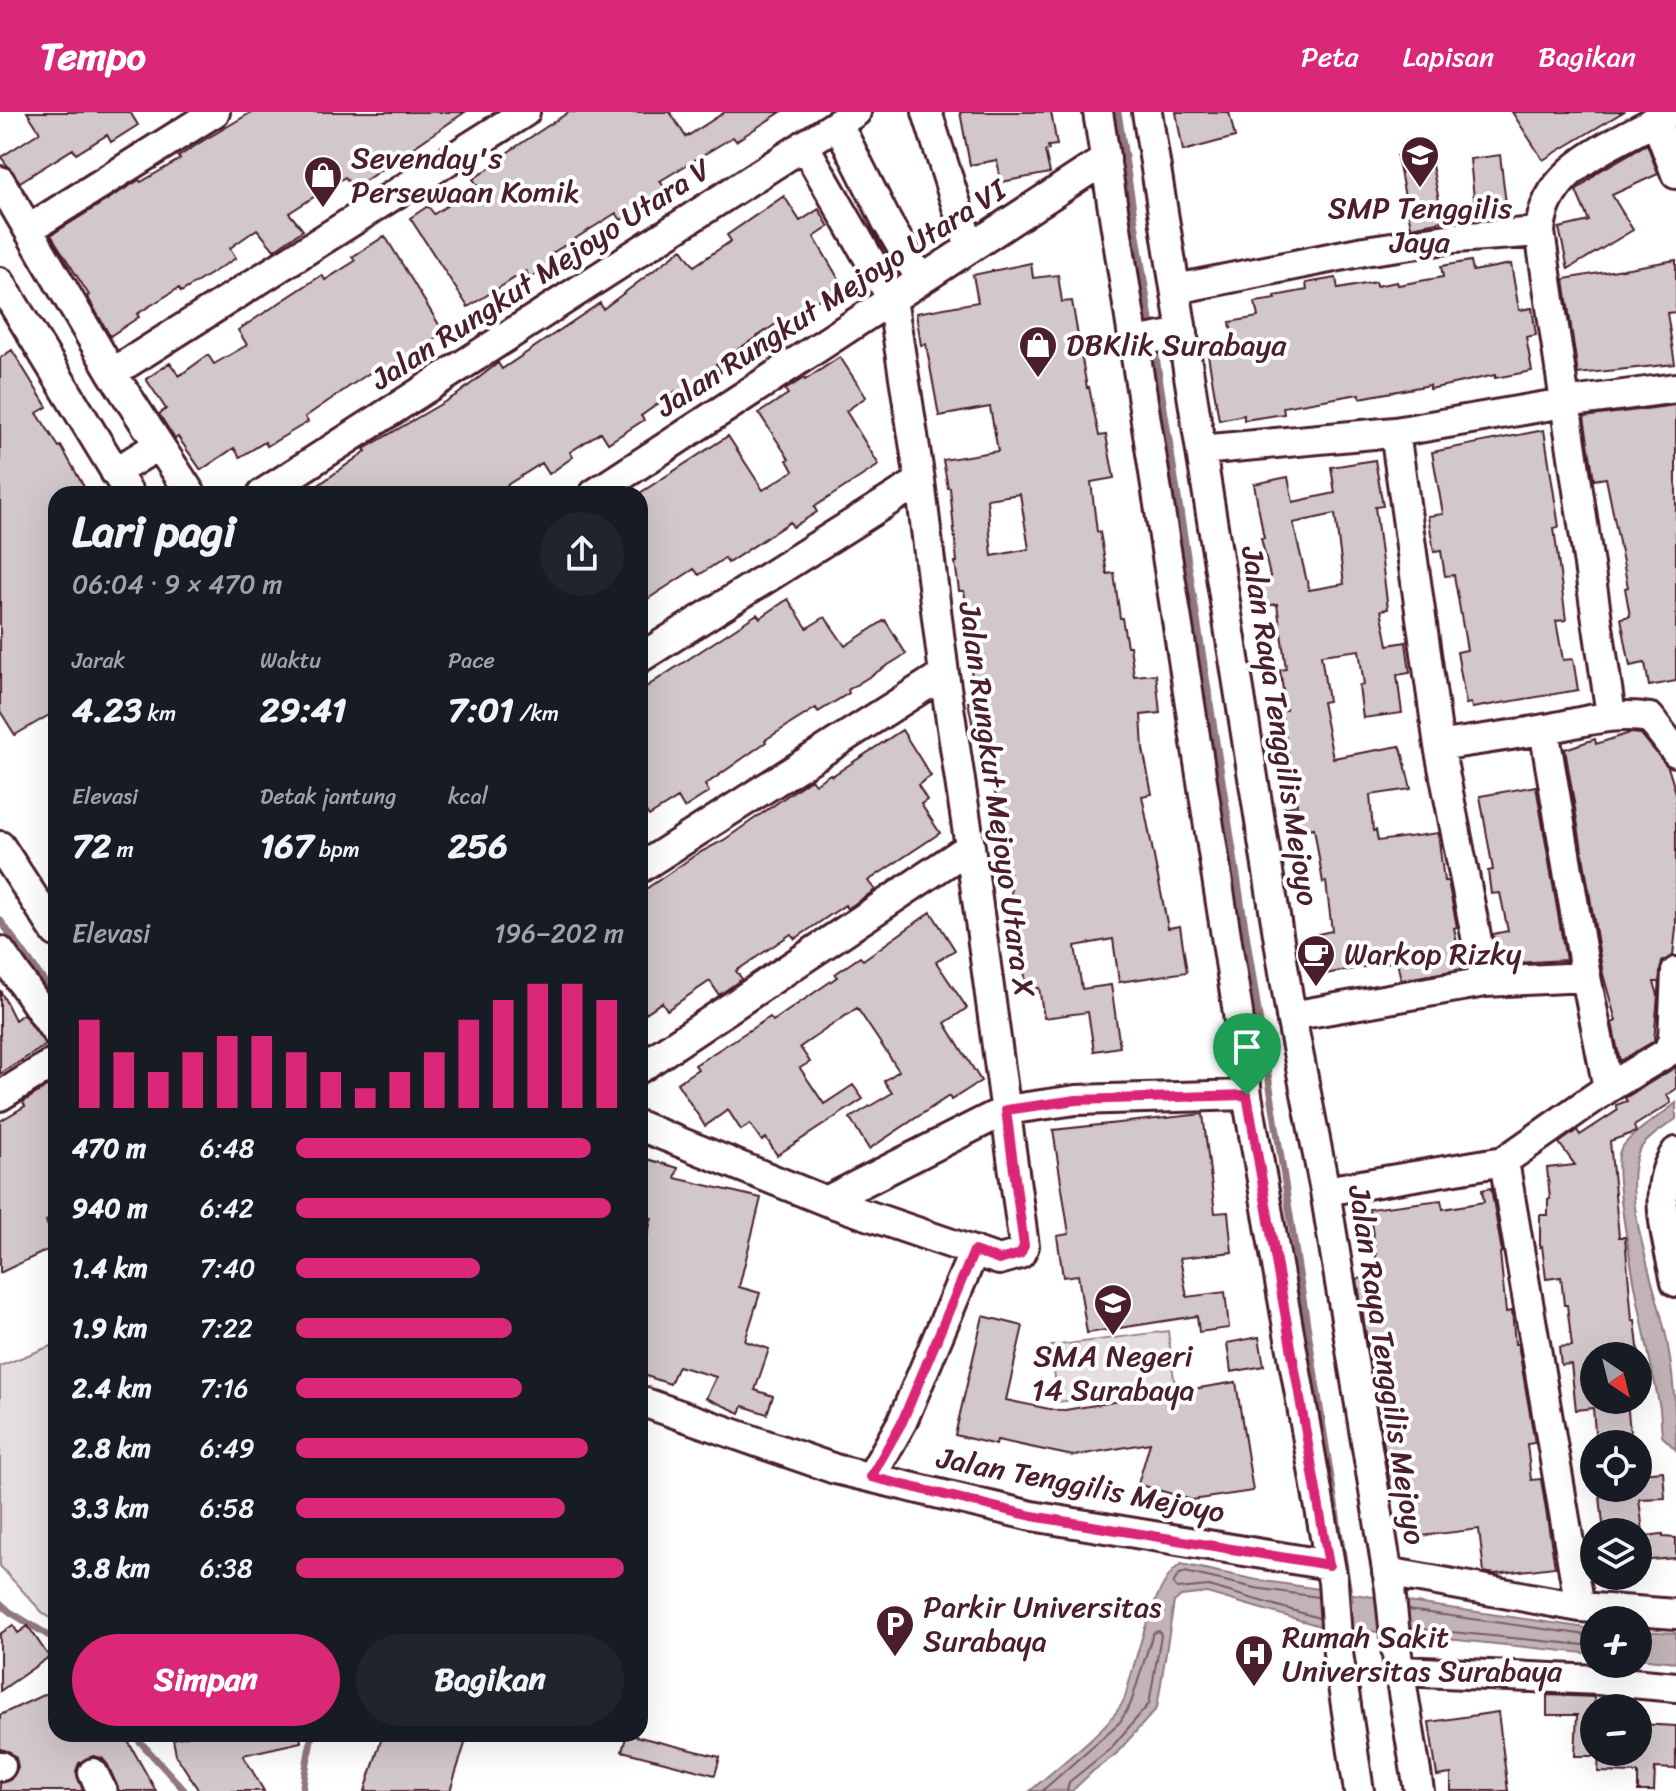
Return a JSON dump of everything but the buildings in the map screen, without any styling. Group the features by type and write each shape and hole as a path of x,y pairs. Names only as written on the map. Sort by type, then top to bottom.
{"street":[{"path":"29,229 215,112"},
{"path":"112,373 525,112"},
{"path":"927,112 970,248"},
{"path":"1098,112 1139,341 1238,1013 1247,1095 1331,1573 1338,1653 1359,1791"},
{"name":"Jalan Raya Tenggilis Mejoyo","path":"1147,112 1176,289 1178,334 1201,450 1250,745 1291,1016 1325,1191 1389,1580 1398,1663 1419,1791"},
{"path":"1611,715 1540,232 1541,213 1571,170 1594,153 1663,116 1676,174"},
{"path":"847,118 887,222 921,280"},
{"name":"Jalan Rungkut Mejoyo Utara V","path":"274,486 847,118"},
{"path":"804,145 892,299"},
{"name":"Jalan Rungkut Mejoyo Utara VI","path":"606,486 1106,159"},
{"path":"0,181 112,373 186,486"},
{"path":"1176,289 1364,251 1454,238 1540,232"},
{"path":"0,282 122,483 159,445"},
{"name":"Jalan Rungkut Mejoyo Utara X","path":"892,299 920,481 1024,1246 1020,1254 986,1256"},
{"path":"1139,341 1178,334"},
{"path":"1201,450 1395,432 1564,403 1676,388"},
{"path":"1395,432 1439,746 1485,982"},
{"path":"648,653 920,481"},
{"path":"648,863 944,674"},
{"path":"1439,746 1611,715 1650,718 1676,752"},
{"path":"1544,729 1608,1088"},
{"path":"0,846 48,920"},
{"path":"648,1063 970,847"},
{"path":"0,951 48,1020"},
{"path":"1291,1016 1485,982 1586,977"},
{"path":"1325,1191 1504,1161 1608,1088 1668,1052 1673,1038 1675,989"},
{"path":"0,1096 48,1066"},
{"path":"826,1201 1006,1110 1076,1100 1247,1095"},
{"path":"648,1129 826,1201 986,1256 871,1477"},
{"path":"1676,1152 1666,1166 1663,1186 1663,1213 1676,1282"},
{"path":"1389,1580 1580,1607 1504,1161"},
{"name":"Jalan Tenggilis Mejoyo","path":"648,1404 835,1469 1032,1516 1331,1573"},
{"path":"1652,1612 1676,1614"},
{"path":"1398,1663 1676,1687"}],"shaded area":[{"path":"1168,1331 1175,1387 1058,1402 1051,1346"},
{"path":"48,1347 48,1616 0,1566 0,1366"}],"water":[{"path":"1676,1103 1676,1119 1650,1138 1639,1151 1633,1192 1642,1244 1669,1355 1676,1450 1662,1436 1652,1369 1652,1342 1646,1342 1620,1196 1620,1151 1637,1132"},
{"path":"1181,1564 1257,1580 1580,1627 1580,1653 1320,1626 1207,1593 1181,1596 1174,1602 1157,1708 1115,1755 1072,1791 1030,1791 1097,1733 1119,1708 1154,1605 1171,1573"},
{"path":"1652,1632 1676,1633 1676,1662 1652,1659"}],"waterway":[{"path":"1118,112 1152,332"},
{"path":"1154,344 1350,1600"},
{"path":"0,920 48,987"},
{"path":"0,1603 48,1635"},
{"path":"140,1742 185,1791"},
{"path":"302,1791 311,1742"}],"place":[{"name":"SMP Tenggilis Jaya","path":"1420,189"},
{"name":"Sevenday's Persewaan Komik","path":"323,209"},
{"name":"DBKlik Surabaya","path":"1038,379"},
{"name":"Warkop Rizky","path":"1316,988"},
{"name":"SMA Negeri 14 Surabaya","path":"1113,1337"},
{"name":"Parkir Universitas Surabaya","path":"895,1658"},
{"name":"Rumah Sakit Universitas Surabaya","path":"1254,1688"}],"route":[{"path":"1247,1095 1329,1565 1032,1516 871,1477 902,1422 974,1251 999,1260 1015,1257 1022,1252 1024,1246 1006,1110 1076,1100 1247,1095"}]}
